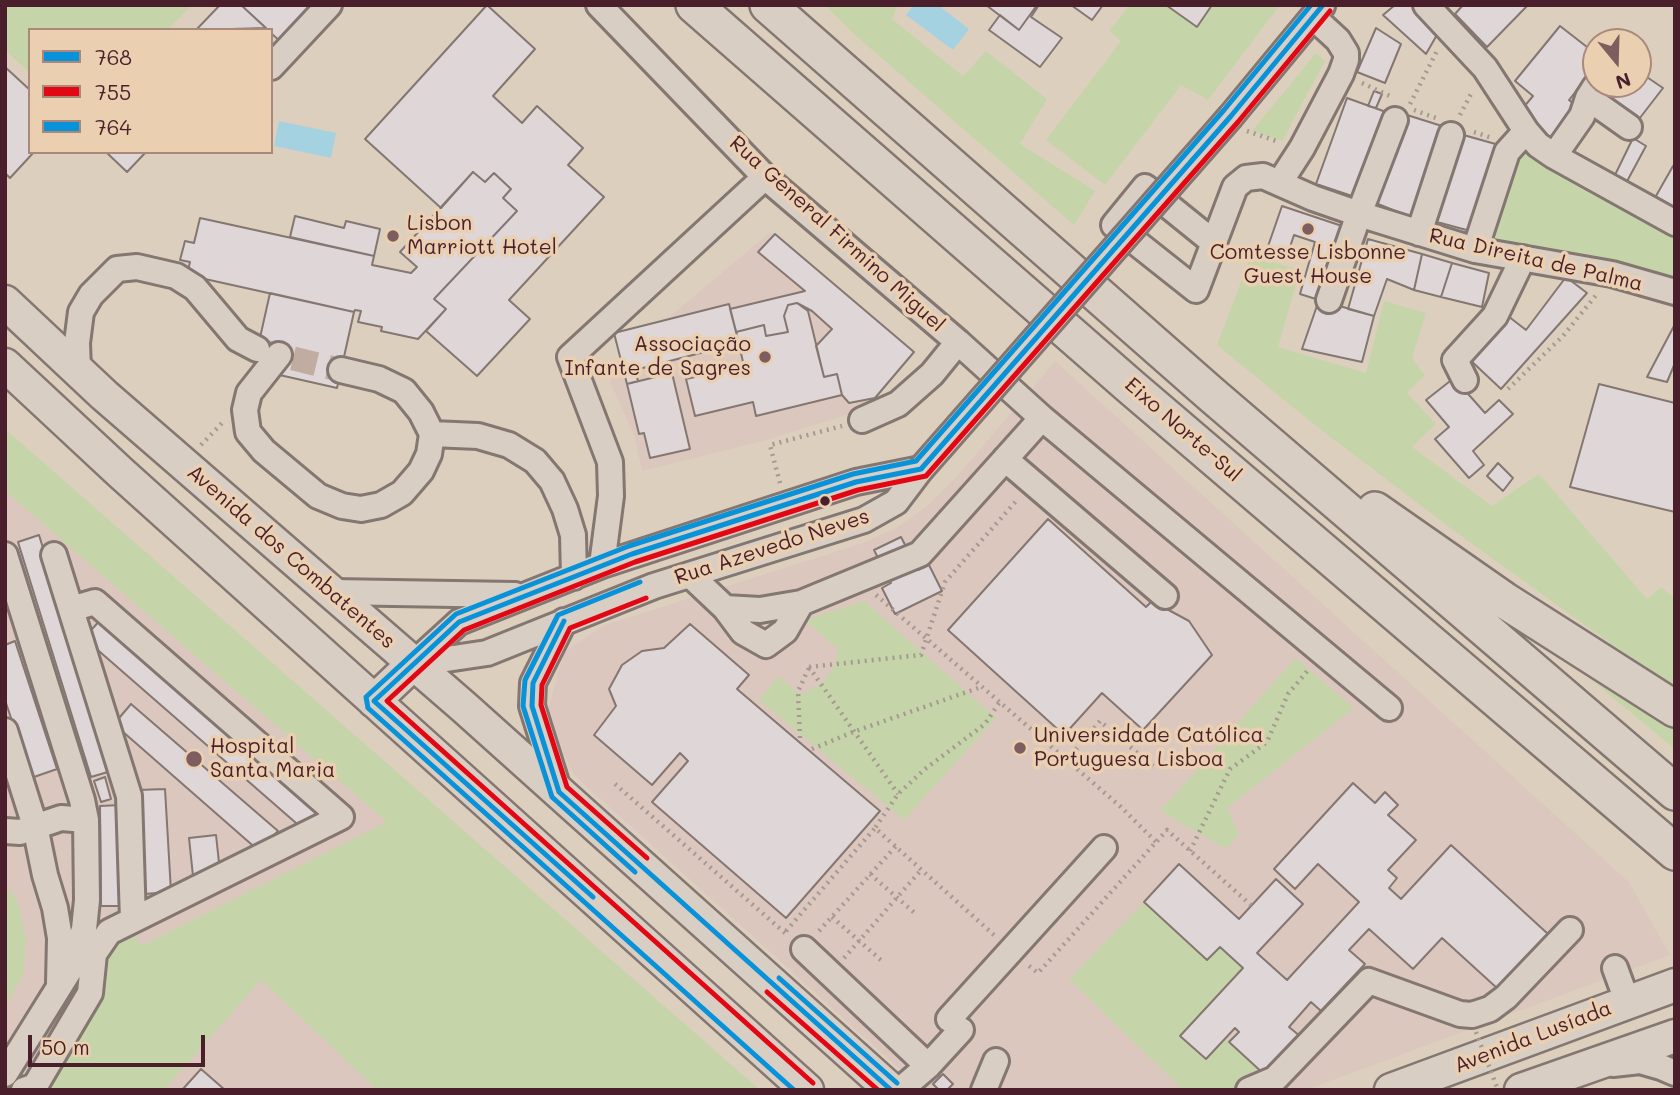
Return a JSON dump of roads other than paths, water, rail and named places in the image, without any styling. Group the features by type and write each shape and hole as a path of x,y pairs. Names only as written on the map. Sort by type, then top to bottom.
{"highway":[{"name":"Eixo Norte-Sul","path":"694,5 1131,387 1675,852"},
{"path":"768,5 1212,395 1675,792"},
{"path":"790,5 858,86"},
{"path":"1212,395 1504,600 1675,709"}],"main road":[{"name":"Avenida dos Combatentes","path":"5,302 78,370 559,792 891,1090"},
{"path":"5,365 121,473 807,1090"},
{"path":"374,701 413,664"},
{"name":"Avenida Lusíada","path":"1391,1090 1675,985"},
{"path":"1521,1090 1675,1036"}],"street":[{"path":"273,65 330,5"},
{"name":"Rua General Firmino Miguel","path":"599,5 765,177 958,342 1042,418 1389,708"},
{"path":"1426,5 1485,68 1538,145 1675,223"},
{"path":"1280,182 1301,148 1346,60 1343,47 1318,11"},
{"name":"Rua Azevedo Neves","path":"413,664 487,653 564,621 690,575 864,520 896,502 921,469 1231,116 1318,11"},
{"path":"1554,156 1583,116 1589,98"},
{"path":"1599,98 1629,127"},
{"path":"1329,300 1399,109"},
{"path":"1419,233 1453,130"},
{"path":"1475,250 1507,152 1526,131"},
{"name":"Rua Direita de Palma","path":"1213,242 1230,198 1240,182 1246,178 1263,176 1313,198 1475,250 1612,274 1675,292"},
{"path":"602,565 611,496 610,463 570,357 765,177"},
{"path":"1144,187 1213,242 1196,290 1114,225 1144,187"},
{"path":"1465,380 1455,360 1495,316 1523,258"},
{"path":"78,370 77,343 81,312 91,295 117,269 137,267 176,276 195,288 239,339 268,352 249,393 245,410 248,432 264,451 317,496 342,506 361,509 381,505 402,493 421,471 429,454 432,434 421,412 404,391 379,379 341,370"},
{"path":"862,420 898,404 932,374 958,342"},
{"path":"725,608 760,610 801,603 920,554 1042,418"},
{"path":"432,434 478,436 509,445 536,461 552,481 565,509 573,535 574,576"},
{"path":"1005,459 1165,596"},
{"name":"Rua Azevedo Neves","path":"413,664 459,622 602,565 856,482 921,469"},
{"path":"5,555 73,766 86,820 87,900 84,929 71,968 5,1074"},
{"path":"54,555 129,796 132,913"},
{"path":"690,575 725,608 743,632 766,645 785,631 801,603"},
{"path":"332,592 527,595"},
{"path":"60,938 132,913 341,817 95,602 71,610"},
{"path":"559,792 532,706 533,683 564,621"},
{"path":"5,731 36,826 45,875 55,908 60,938 60,983"},
{"path":"5,833 20,832 61,818 86,820"},
{"path":"5,833 45,875"},
{"path":"900,1090 928,1066 955,1024 1011,951 1104,848"},
{"path":"24,1090 35,1086 90,993 94,954 109,932 132,913"},
{"path":"1249,1090 1275,1079 1369,981 1460,1014 1472,1015 1490,1009 1506,996 1570,930"},
{"path":"804,949 928,1066"},
{"path":"1615,968 1627,1002"},
{"path":"985,1090 996,1061"},
{"path":"1591,1066 1640,1062 1675,1073"}],"water":[{"path":"914,5 938,5 969,29 953,50 906,15"},
{"path":"279,121 336,133 331,158 274,146"}],"tunnel":[{"path":"258,350 341,370"}],"place":[{"name":"Comtesse Lisbonne Guest House","path":"1308,229"},
{"name":"Lisbon Marriott Hotel","path":"393,236"},
{"name":"Associação Infante de Sagres","path":"765,357"},
{"name":"Universidade Católica Portuguesa Lisboa","path":"1020,748"},
{"name":"Hospital Santa Maria","path":"194,759"}]}
